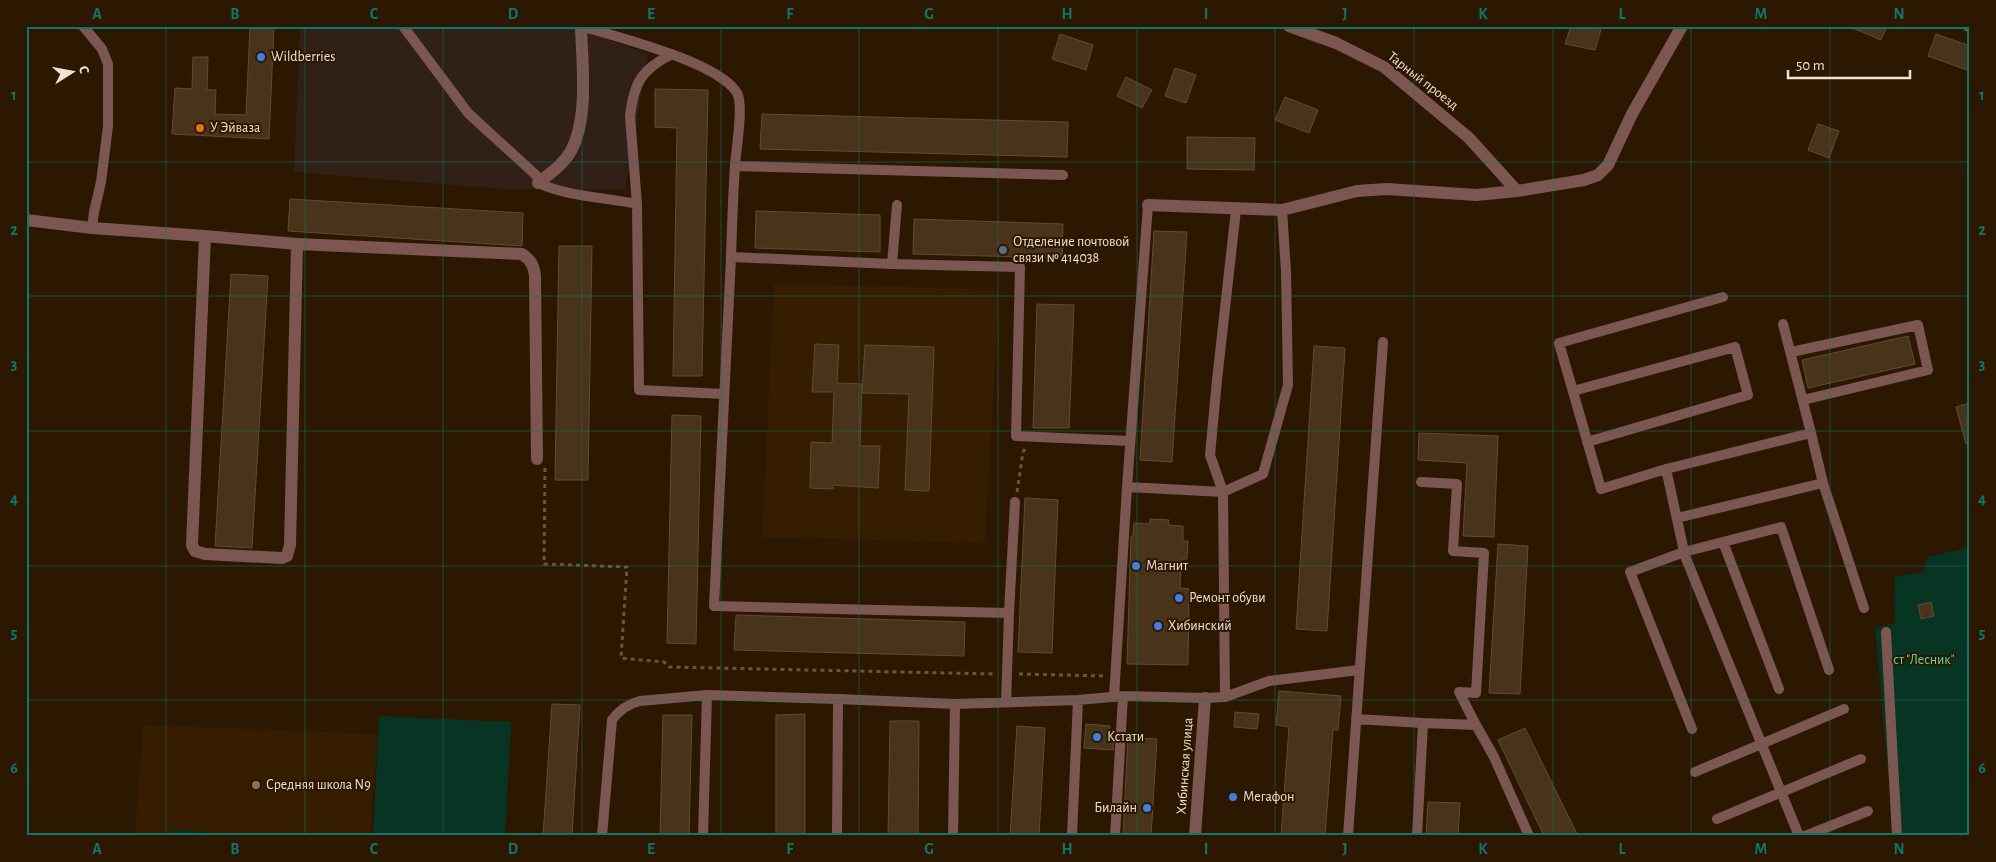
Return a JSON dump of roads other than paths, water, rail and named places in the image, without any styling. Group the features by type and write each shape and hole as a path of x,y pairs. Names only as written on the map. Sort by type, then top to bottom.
{"street":[{"path":"538,183 559,166 570,152 576,138 580,122 583,82 581,26"},
{"name":"Тарный проезд","path":"1289,26 1336,43 1384,67 1469,138 1517,191"},
{"path":"1148,205 1236,210 1282,210 1327,198 1372,190 1415,190 1476,195 1517,191 1584,180 1598,175 1608,165 1632,114 1680,27"},
{"path":"26,220 92,228 297,244 522,254 532,262 535,276 537,459"},
{"path":"205,236 192,539 195,551 205,554 277,559 287,556 289,551 297,244"},
{"name":"Хибинская улица","path":"1196,836 1205,698"}],"lane":[{"path":"83,26 102,49 108,64 108,126 101,182 92,228"},
{"path":"402,26 468,113 538,177 538,183 554,190 637,204"},
{"path":"581,26 672,54 718,75 729,82 739,95 714,606 1009,613"},
{"path":"672,54 655,62 643,73 637,84 631,105 630,116 637,204 639,390 724,394"},
{"path":"735,166 1062,174"},
{"path":"892,264 897,205"},
{"path":"1115,836 1119,696 1115,676 1148,205"},
{"path":"1224,697 1223,492 1210,455 1236,210"},
{"path":"1127,487 1223,492 1263,474 1288,385 1286,272 1282,210"},
{"path":"731,257 1020,267 1016,436 1130,442"},
{"path":"1723,297 1559,343 1601,489 1666,469 1811,432"},
{"path":"1783,324 1823,483 1864,608"},
{"path":"1791,352 1918,326 1928,370 1803,400"},
{"path":"1348,836 1383,342"},
{"path":"1572,391 1736,347 1748,395 1587,442"},
{"path":"1666,469 1684,552 1800,836"},
{"path":"1421,482 1457,484 1453,551 1484,553 1476,693 1459,692 1494,757 1529,836"},
{"path":"1677,518 1823,483"},
{"path":"1006,703 1016,502"},
{"path":"1692,729 1630,572 1684,552 1781,527 1829,670"},
{"path":"1723,542 1779,688"},
{"path":"1886,632 1898,836"},
{"path":"602,836 612,720 617,713 632,703 640,701 707,695 955,704 1078,700 1119,696 1205,698 1224,697 1268,681 1360,670"},
{"path":"703,836 707,695"},
{"path":"837,836 838,699"},
{"path":"1072,836 1078,700"},
{"path":"953,836 955,704"},
{"path":"1695,772 1844,709"},
{"path":"1356,719 1476,725"},
{"path":"1417,836 1422,723"},
{"path":"1717,819 1861,759"},
{"path":"1805,836 1868,811"}],"place":[{"name":"Wildberries","path":"261,57"},
{"name":"У Эйваза","path":"200,128"},
{"name":"Отделение почтовой связи № 414038","path":"1003,250"},
{"name":"Магнит","path":"1136,566"},
{"name":"Ремонт обуви","path":"1179,598"},
{"name":"Хибинский","path":"1158,626"},
{"name":"Кстати","path":"1097,737"},
{"name":"Средняя школа N9","path":"256,785"},
{"name":"Мегафон","path":"1233,797"},
{"name":"Билайн","path":"1147,808"}],"park label":[{"name":"ст \"Лесник\"","path":"1924,660"}]}
